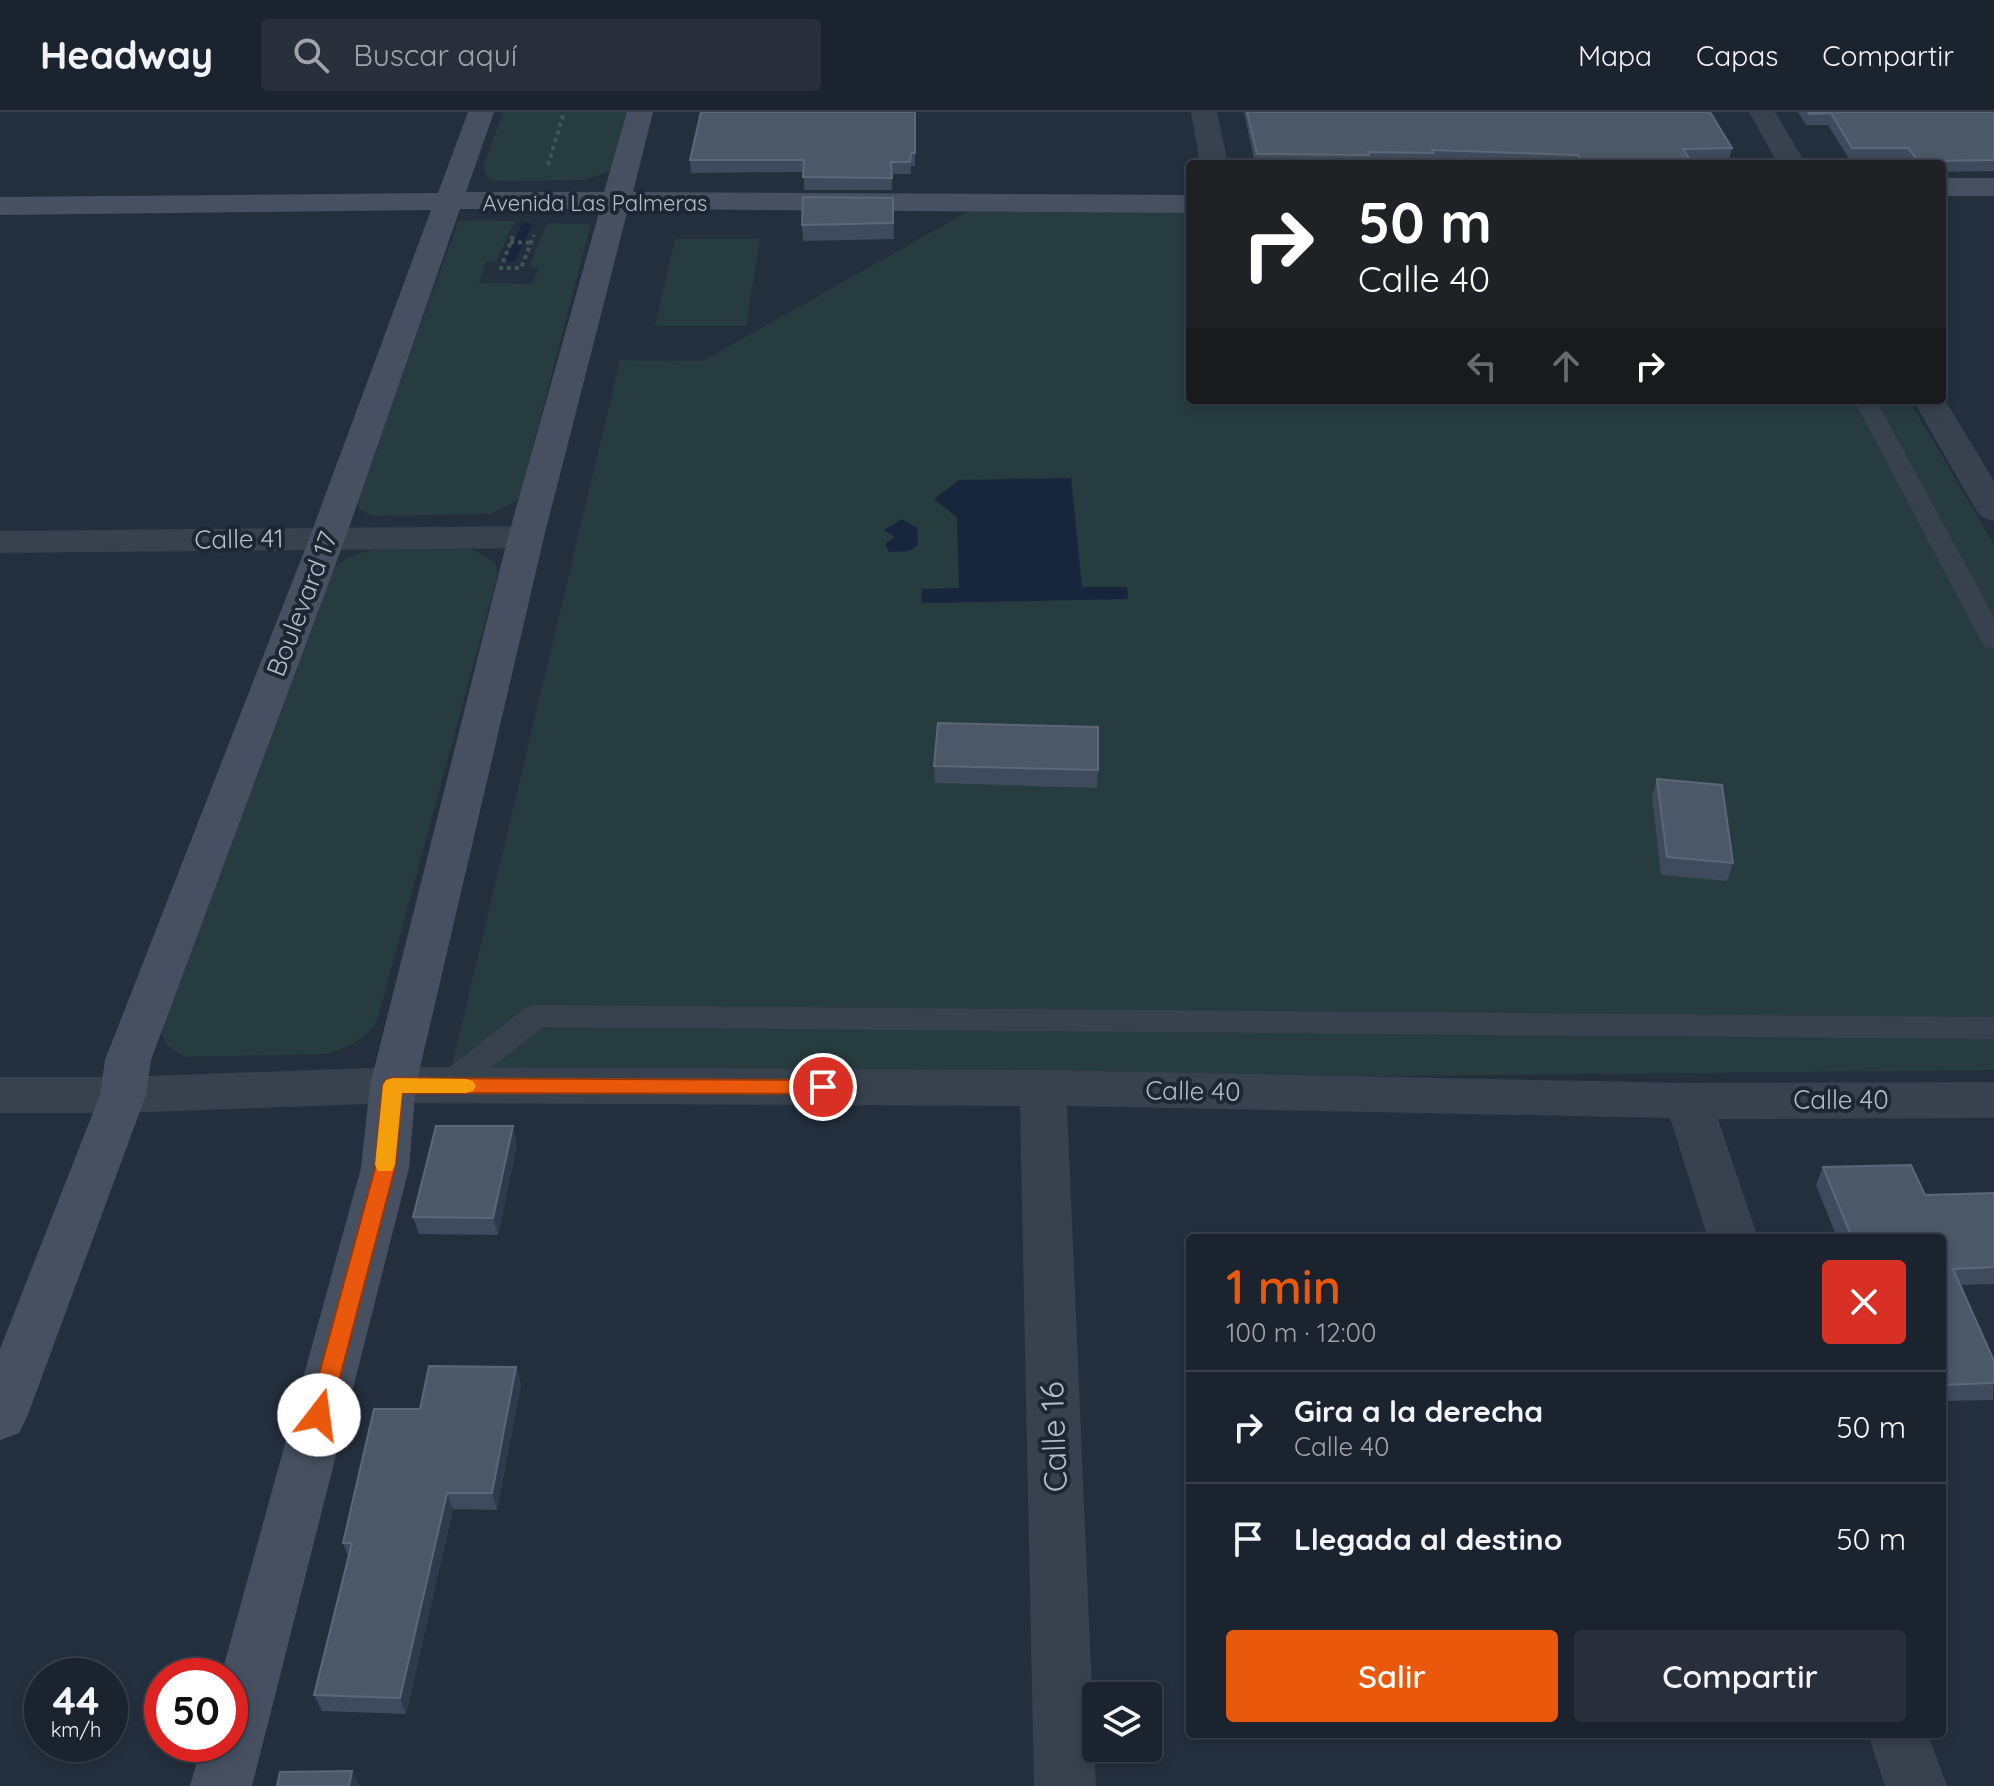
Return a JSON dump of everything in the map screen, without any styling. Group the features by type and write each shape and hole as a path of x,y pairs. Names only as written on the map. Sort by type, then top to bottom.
{"main road":[{"name":"Boulevard 17","path":"0,1417 123,1095 128,1060 327,539 481,112"},
{"path":"221,1786 385,1168 393,1085 526,537 640,112"},
{"name":"Avenida Las Palmeras","path":"0,206 451,194 542,187 618,196 1186,204"},
{"path":"1946,187 1994,187"},
{"name":"Avenida Las Palmeras","path":"0,191 451,194 537,200 618,196 1186,188"},
{"path":"1946,201 1994,201"}],"street":[{"path":"1204,112 1213,160"},
{"path":"1762,112 1790,160"},
{"path":"1931,404 1994,510"},
{"name":"Calle 41","path":"0,542 526,537"},
{"name":"Calle 40","path":"123,1095 393,1085 1043,1088 1688,1101 1994,1100"},
{"name":"Calle 16","path":"1043,1088 1065,1786"},
{"path":"0,1095 123,1095"},
{"path":"1688,1101 1732,1234"},
{"path":"1899,1738 1916,1786"}],"lane":[{"path":"1867,404 1994,641"},
{"path":"447,1086 536,1016 1994,1028"}],"path":[{"path":"542,187 564,112"},
{"path":"515,229 501,268 521,268 536,230"},
{"path":"510,242 531,243"}],"green space":[{"path":"503,112 630,112 610,171 585,180 497,181 488,178 483,168"},
{"path":"976,207 1186,209 1186,404 1911,404 1994,544 1994,1070 447,1086 620,360 703,361"},
{"path":"459,220 515,221 496,262 487,261 479,283 532,284 539,267 529,267 547,223 591,224 519,500 491,514 374,516 360,510 356,501"},
{"path":"675,239 760,239 746,326 655,326"},
{"path":"469,547 495,562 498,574 377,1021 355,1042 327,1054 186,1057 175,1051 165,1040 160,1023 332,571 344,561 376,550"}],"water":[{"path":"1071,478 1082,587 1127,587 1128,599 921,603 922,589 959,588 957,517 934,499 959,480"},
{"path":"902,519 917,528 918,545 909,551 889,552 885,544 895,537 884,530"}],"building":[{"path":"701,112 915,112 915,153 911,153 910,162 891,162 892,178 803,177 804,160 690,160"},
{"path":"1247,112 1710,112 1732,148 1683,149 1690,160 1580,160 1578,155 1432,150 1433,153 1368,152 1369,155 1257,154"},
{"path":"1808,112 1994,112 1994,160 1917,160 1908,148 1852,148 1831,113"},
{"path":"803,197 893,198 893,223 802,225"},
{"path":"938,723 1098,727 1098,770 934,766"},
{"path":"1657,779 1722,785 1733,863 1667,857"},
{"path":"436,1126 513,1126 493,1218 413,1217"},
{"path":"1911,1165 1925,1195 1994,1193 1994,1267 1953,1269 1994,1361 1994,1383 1946,1385 1946,1234 1850,1234 1823,1167"},
{"path":"429,1366 516,1367 492,1493 447,1493 400,1698 314,1695 352,1543 343,1543 374,1409 420,1409"},
{"path":"352,1771 349,1786 277,1786 280,1772"}],"waterway":[{"path":"510,261 527,224"}],"slow traffic":[{"path":"385,1165 393,1085 466,1086"}],"route":[{"path":"319,1415 385,1168 393,1085 823,1087"}]}
